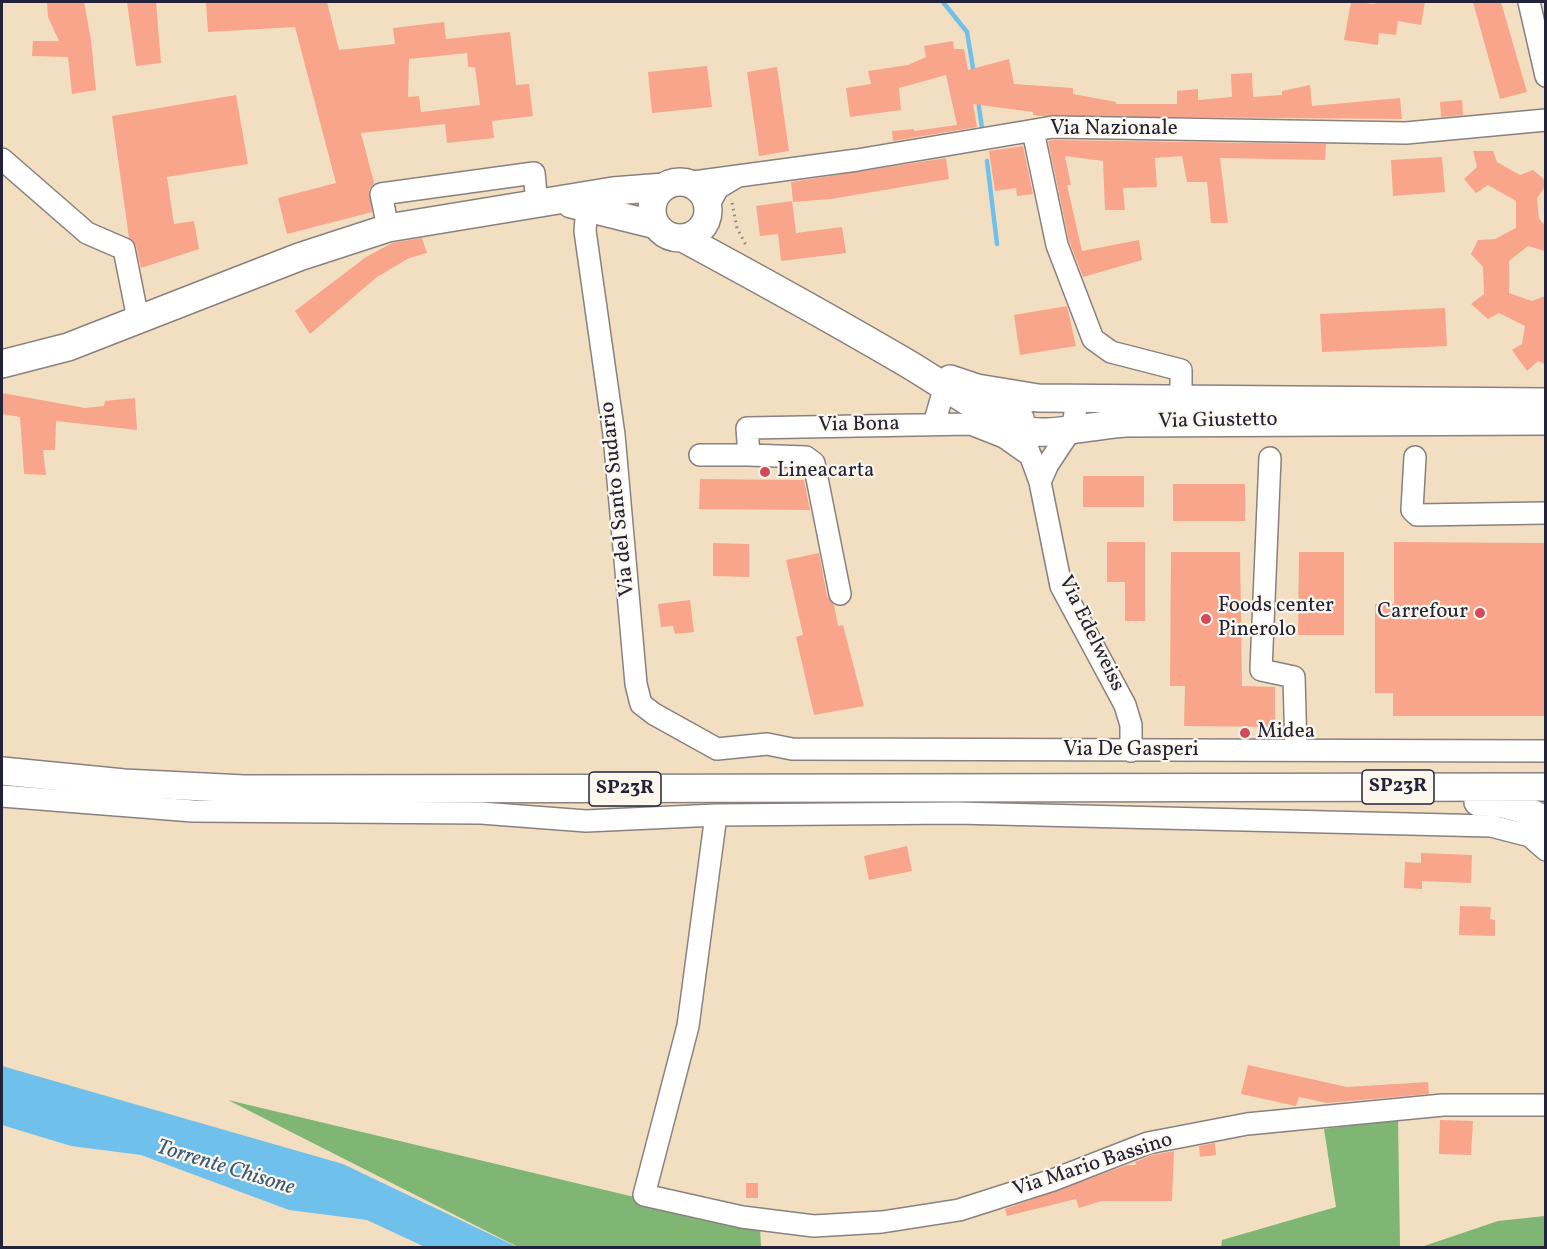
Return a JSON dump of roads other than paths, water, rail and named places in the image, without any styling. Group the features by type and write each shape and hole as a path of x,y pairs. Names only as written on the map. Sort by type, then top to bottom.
{"main road":[{"path":"2,364 68,346 299,257 388,228 546,202 675,185 700,191 707,212 698,232 683,238 668,235 656,225 587,207 546,202"},
{"path":"656,225 652,208 653,200 675,185"},
{"name":"Via Giustetto","path":"707,212 739,268"},
{"name":"Via Giustetto","path":"683,238 1008,421 1042,433 1126,423 1545,421"},
{"name":"Via Giustetto","path":"909,365 977,388 1038,398 1545,402"},
{"name":"SP23R","path":"2,771 123,783 244,789 1545,787"},
{"path":"1250,788 1329,801 1497,802 1518,807 1545,821"}],"street":[{"path":"1529,2 1545,76"},
{"name":"Via Nazionale","path":"675,185 857,160 1053,127 1406,133 1545,120"},
{"path":"1033,131 1057,245 1093,339 1112,352 1181,370 1181,399"},
{"path":"2,159 80,227 124,249 138,320"},
{"path":"707,212 718,188 738,175"},
{"name":"Via del Santo Sudario","path":"587,207 585,231 614,435 636,684 641,704 654,714 717,749"},
{"path":"934,424 945,386"},
{"path":"971,424 1008,421 1028,408 1038,398"},
{"path":"1040,482 1048,464 1072,428 1078,399"},
{"name":"Via Edelweiss","path":"1008,421 1031,456 1040,482 1061,586 1125,705 1131,725 1131,751"},
{"path":"971,424 1004,437 1031,456"},
{"name":"Via Bona","path":"749,455 747,428 971,424"},
{"path":"700,455 806,457 814,463 840,594"},
{"path":"1414,457 1412,510 1417,515 1545,513"},
{"path":"1270,458 1261,670 1294,677 1296,750"},
{"name":"Via De Gasperi","path":"717,749 767,744 792,749 1545,751"},
{"path":"2,796 193,811 481,813 586,821 716,815 957,813 1491,825 1530,836 1545,850"},
{"name":"Via Mario Bassino","path":"716,815 688,1026 644,1195 742,1217 814,1226 882,1222 959,1210 1053,1180 1148,1143 1247,1124 1443,1105 1545,1105"}],"water":[{"name":"Torrente Chisone","path":"2,1066 343,1164 517,1247 425,1247 367,1220 289,1210 141,1155 71,1146 2,1125"}],"waterway":[{"path":"943,2 967,32 974,74"},
{"path":"978,100 982,128"},
{"path":"987,161 997,244"}],"place":[{"name":"Lineacarta","path":"765,472"},
{"name":"Carrefour","path":"1480,613"},
{"name":"Foods center Pinerolo","path":"1206,619"},
{"name":"Midea","path":"1245,733"}]}
